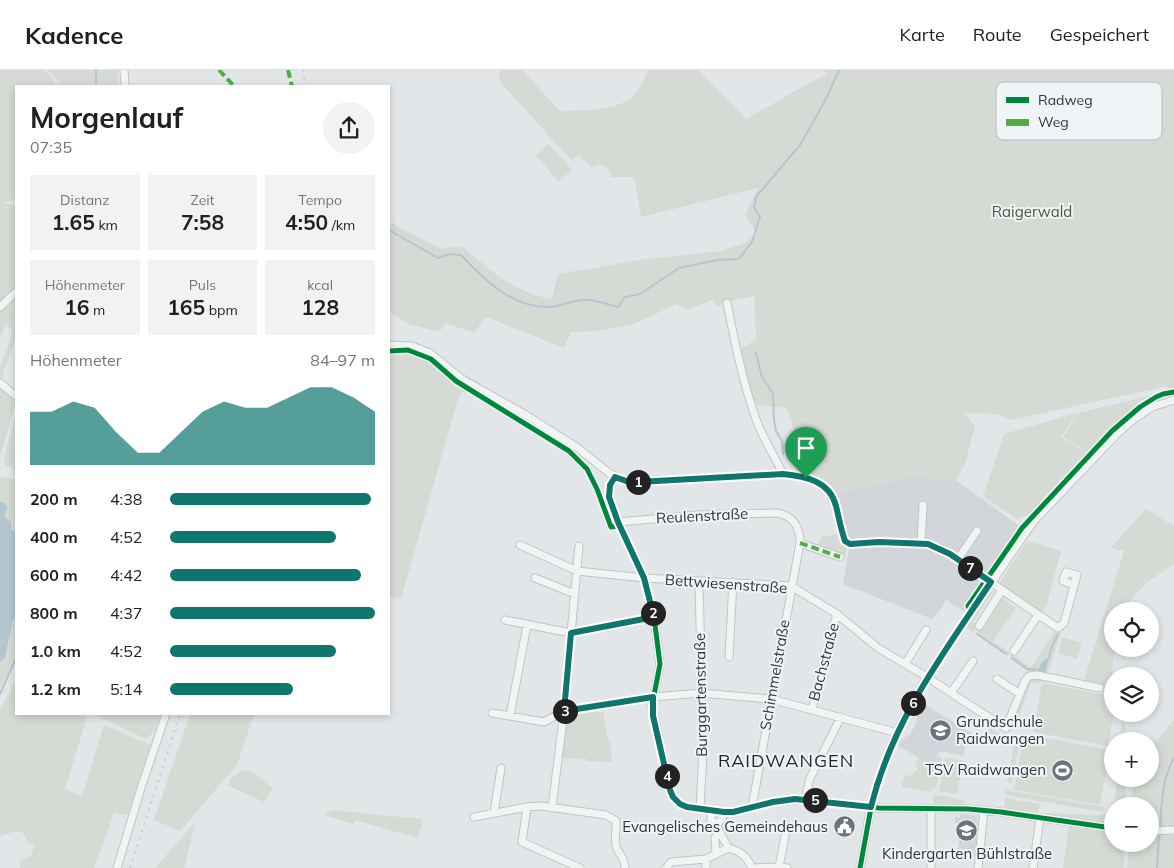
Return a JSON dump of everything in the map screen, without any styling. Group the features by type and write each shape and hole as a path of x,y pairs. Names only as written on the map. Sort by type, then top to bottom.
{"street":[{"path":"124,70 125,85"},
{"path":"0,307 15,293"},
{"path":"727,303 739,360 752,408 758,425 783,474"},
{"path":"390,345 412,346 430,353 462,379 558,435 615,477 626,481 638,482 783,474 813,480 826,488 832,495 845,541 850,544 871,542 921,543 942,549 1056,627 1060,627 1064,623 1074,585"},
{"path":"0,383 15,395"},
{"path":"860,868 871,807 884,765 927,677 1036,519 1128,424 1152,407 1174,400"},
{"path":"615,477 610,485 609,497 618,522 644,578 654,617 660,664 653,697 653,716 673,797 680,804 700,809 733,812 785,800 805,799 871,807 984,810 1104,827"},
{"path":"921,543 923,505"},
{"name":"Reulenstraße","path":"618,522 699,515 776,513 786,515 796,525 799,530 800,543"},
{"path":"958,559 977,531"},
{"path":"800,543 840,558"},
{"name":"Schimmelstraße","path":"752,808 800,543"},
{"name":"Bettwiesenstraße","path":"520,545 577,571 644,578 791,586 837,614 878,648 1006,728 1020,694"},
{"path":"552,808 564,711 579,546"},
{"path":"535,578 575,594"},
{"name":"Burggartenstraße","path":"699,581 703,751 700,809"},
{"path":"729,657 733,582"},
{"path":"979,626 1002,590"},
{"name":"Bachstraße","path":"812,709 837,614"},
{"path":"1014,651 1038,615"},
{"path":"505,620 571,633 654,617"},
{"path":"510,716 527,624"},
{"path":"905,664 926,630"},
{"path":"951,693 973,661"},
{"path":"997,679 1020,694 1026,678 1032,675 1100,688"},
{"path":"492,713 544,722 564,711 653,697 701,693 771,699 898,733"},
{"path":"117,868 166,715"},
{"path":"805,799 810,778 841,717"},
{"path":"494,813 501,768"},
{"path":"527,807 522,842 580,868"},
{"path":"474,817 527,807 552,808 606,815 616,821 615,843 624,857 625,868"},
{"path":"930,868 931,809"},
{"path":"711,810 711,820 717,824 718,833 715,838 716,853"},
{"path":"978,868 984,810"},
{"path":"717,824 722,819 724,812"},
{"path":"1033,868 1040,818"},
{"path":"779,866 787,826"},
{"path":"1159,831 1174,830"},
{"path":"718,833 722,836 728,848"},
{"path":"666,868 671,862 706,859 728,848 737,850 746,856 752,868 779,866 787,868"},
{"path":"706,859 706,868"}],"shaded area":[{"path":"909,475 956,480 1022,528 964,612 946,600 942,608 932,619 843,584 850,542 845,536 835,492 898,481"},
{"name":"Grundschule Raidwangen","path":"921,702 971,733 966,741 964,756 940,751 934,762 928,763 898,746 900,741 910,734 915,726 917,709"},
{"name":"Kindergarten Bühlstraße","path":"960,814 978,816 975,856 954,854 955,849 959,848 958,823 955,823 955,817 960,817"}],"green space":[{"path":"0,70 45,70 57,85 15,85 15,199 3,203 15,206 15,290 0,305"},
{"path":"48,70 117,70 119,85 61,85"},
{"name":"Raigerwald","path":"500,70 522,70 560,111 600,109 620,104 637,92 648,70 699,70 746,119 827,73 823,70 1174,70 1174,390 1168,390 1167,386 1012,420 996,414 964,413 975,426 965,464 956,480 909,475 898,481 835,492 826,482 807,472 787,408 755,405 739,349 756,340 754,296 718,306 712,300 687,310 677,304 634,324 598,331 571,332 564,348 486,317 474,333 446,323 439,332 408,324 390,312 390,223 441,249 461,246 514,286 538,296 552,299 558,274 645,259 722,251 745,243 757,234 745,214 758,188 641,217 634,177 611,177 611,172 601,164 591,167 579,155 571,160 501,83"},
{"path":"549,144 572,170 558,182 536,155"},
{"path":"15,295 15,341 3,373 4,377 0,380 0,367 13,331 6,325 0,337 0,310"},
{"path":"408,351 431,361 467,391 461,393 458,399 401,599 390,596 390,353"},
{"path":"0,386 13,397 15,405 0,457"},
{"path":"1157,394 1130,412 1089,452 1063,437 1078,413"},
{"path":"1077,413 1061,437 1087,452 1028,515 1017,519 983,496 1004,434"},
{"path":"15,418 15,470 5,465 4,457"},
{"path":"0,476 15,480 15,532 12,530 5,513 8,509 5,503 0,501"},
{"path":"1146,509 1174,526 1174,564 1146,583 1129,602 1108,602 1124,551 1110,548"},
{"path":"838,534 840,543 847,549 845,555 818,547 821,537"},
{"path":"1026,542 1061,551 1047,604 1041,614 999,584"},
{"path":"994,591 998,592 997,594 993,592 973,622 978,626 973,632 966,627 991,592"},
{"path":"1001,597 1016,608 993,641 1010,653 1007,656 976,633"},
{"path":"1104,615 1104,657 1114,657 1113,667 1104,667 1104,688 1083,683"},
{"path":"15,618 15,653 12,665 0,689 0,662 5,658"},
{"path":"1056,630 1061,632 1047,676 1029,672 1010,658 1011,654 1031,667"},
{"path":"1062,637 1082,643 1077,659 1058,653"},
{"path":"1036,677 1069,685 1043,681 1031,683 1012,731 1011,726 1029,680"},
{"path":"14,682 15,715 83,715 87,717 65,789 82,796 104,725 151,745 128,815 114,813 94,868 20,868 20,860 31,856 34,846 28,842 22,832 13,832 0,838 0,710"},
{"name":"TSV Raidwangen","path":"1042,683 1104,695 1104,722 1112,722 1111,732 1104,732 1104,745 1033,732"},
{"path":"586,712 603,712 607,735 611,745 612,762 560,758 568,714 585,714"},
{"path":"95,715 161,715 151,735 144,738"},
{"path":"190,715 254,715 237,765 180,831 154,820"},
{"path":"1174,720 1174,826 1159,826 1159,797 1132,797 1132,787 1159,787 1159,738"},
{"path":"1124,722 1126,732 1121,732"},
{"path":"990,728 1002,735 1006,732 1004,738 984,737"},
{"name":"TSV Raidwangen","path":"1024,734 1104,749 1104,783 1100,805 1014,790"},
{"path":"1014,745 1019,746 1012,783 1007,782"},
{"path":"938,756 942,757 936,789 932,788 931,792 901,787 905,775 912,776 918,768 915,766 919,757 928,762 930,760 934,762"},
{"path":"945,757 963,760 957,794 939,791"},
{"path":"242,770 254,774 273,788 264,802 227,785 231,778"},
{"path":"1116,787 1126,787 1125,797 1115,797"},
{"path":"1006,790 1104,807 1103,812 1005,795"},
{"path":"934,793 964,800 965,804 933,804"},
{"path":"1005,798 1040,804 1038,812 1004,808"},
{"path":"332,810 421,819 423,823 417,838 355,820 353,824 324,815"},
{"path":"1046,813 1104,815 1104,823 1046,815"},
{"path":"196,821 184,868 155,868"},
{"path":"1069,825 1104,830 1104,852 1124,852 1124,868 1063,868"},
{"path":"1159,834 1174,835 1174,868 1127,868 1128,852 1159,852"}],"water":[{"path":"0,501 5,503 8,509 5,513 6,518 11,522 11,529 15,532 15,618 5,658 0,662"},
{"path":"1049,657 1045,674 1038,671 1041,663"}],"waterway":[{"path":"96,70 96,85"},
{"path":"390,231 438,258 449,254 461,255 489,283 511,298 523,303 549,307 587,300 618,307 625,297 640,294 679,268 717,260 739,259 752,242 760,217 754,207 756,197 800,145 826,99 839,70"},
{"path":"756,353 762,377 773,394 774,420 776,431 782,441 783,454"},
{"path":"977,634 1006,654"},
{"path":"1049,657 1058,635"},
{"path":"1012,658 1027,669 1039,670"},
{"path":"0,694 15,660"},
{"path":"1160,826 1165,782 1174,758"},
{"path":"1157,868 1158,852"}],"railway":[{"path":"303,70 305,85"},
{"path":"130,868 180,715"}],"marked path":[{"path":"219,70 233,85"},
{"path":"288,70 292,85"},
{"path":"800,543 840,557"}],"cycle path":[{"path":"390,351 408,350 431,359 456,381 569,451 587,469 597,489 611,527 620,526 644,578 654,617 660,664 652,706 670,790 673,797 680,804 687,807 724,812 737,811 773,802 805,799 879,808 968,809 1001,812 1104,827"},
{"path":"860,868 873,797 892,746 921,688 971,613 968,606 1022,528 1112,431 1140,407 1156,397 1174,392"}],"place":[{"name":"Grundschule Raidwangen","path":"940,731"},
{"name":"TSV Raidwangen","path":"1062,770"},
{"name":"Evangelisches Gemeindehaus","path":"844,827"},
{"name":"Kindergarten Bühlstraße","path":"967,831"}],"district":[{"name":"RAIDWANGEN","path":"786,761"}],"route":[{"path":"783,474 806,478 821,484 832,495 836,504 842,535 845,541 850,544 879,542 928,544 942,549 991,582 913,701 884,765 871,807 795,799 728,812 687,807 680,804 673,797 670,790 653,716 653,697 564,711 571,633 654,617 644,578 618,522 609,497 610,485 615,477 626,481 638,482 783,474"}]}
